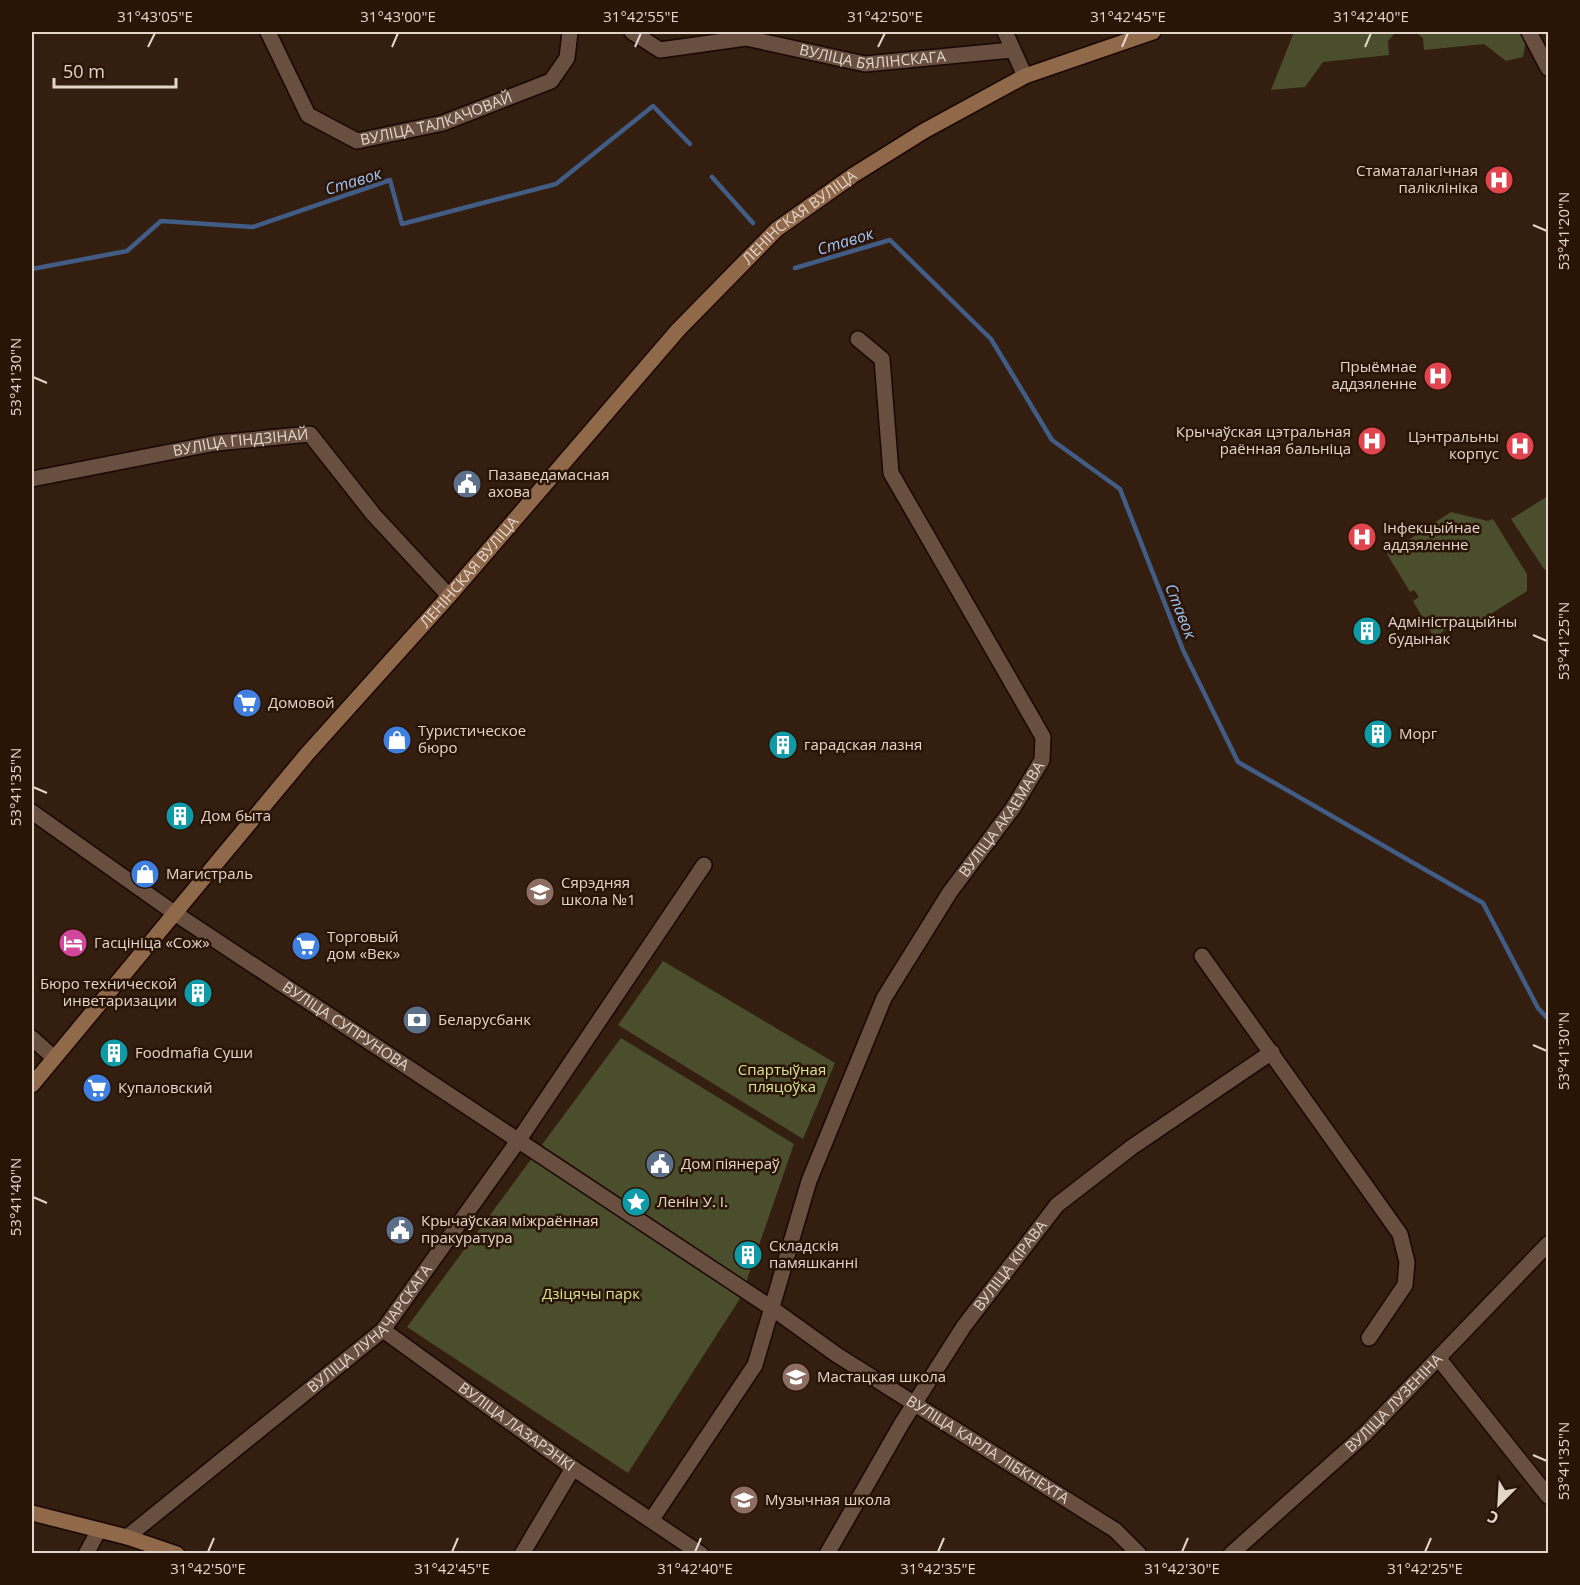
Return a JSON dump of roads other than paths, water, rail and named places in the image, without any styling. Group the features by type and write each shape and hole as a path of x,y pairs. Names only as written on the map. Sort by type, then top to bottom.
{"main road":[{"name":"ЛЕНІНСКАЯ ВУЛІЦА","path":"32,1085 173,912 307,754 449,596 678,330 777,230 852,176 924,131 1025,76 1153,32"},
{"path":"32,1513 127,1537 177,1554"}],"street":[{"name":"ВУЛІЦА ТАЛКАЧОВАЙ","path":"268,32 308,115 357,141 443,123 551,81 567,58 570,32"},
{"name":"ВУЛІЦА БЯЛІНСКАГА","path":"632,32 660,50 745,35 865,64 1012,50"},
{"path":"1005,32 1025,76"},
{"path":"1529,32 1548,68"},
{"name":"ВУЛІЦА АКАЕМАВА","path":"652,1520 755,1365 809,1181 884,998 950,892 1013,808 1042,760 1043,737 891,473 882,359 858,339"},
{"name":"ВУЛІЦА ГІНДЗІНАЙ","path":"32,479 216,443 309,434 373,514 449,596"},
{"name":"ВУЛІЦА СУПРУНОВА","path":"32,812 173,912 773,1309"},
{"name":"ВУЛІЦА ЛУНАЧАРСКАГА","path":"127,1537 383,1330 518,1141 704,865"},
{"path":"1202,956 1400,1234 1407,1262 1405,1285 1369,1338"},
{"path":"32,1038 54,1058"},
{"name":"ВУЛІЦА КІРАВА","path":"827,1554 914,1404 964,1326 1057,1205 1149,1134 1272,1052"},
{"name":"ВУЛІЦА ЛУЗЕНІНА","path":"1231,1554 1365,1434 1548,1244"},
{"name":"ВУЛІЦА КАРЛА ЛІБКНЕХТА","path":"773,1309 837,1355 1115,1530 1139,1554"},
{"name":"ВУЛІЦА ЛАЗАРЭНКІ","path":"383,1330 573,1468 700,1554"},
{"path":"1439,1359 1548,1496"},
{"path":"522,1554 573,1468"},
{"path":"86,1554 99,1530"}],"waterway":[{"name":"Ставок","path":"32,269 127,251 161,221 253,227 390,180 402,224 556,184 653,106 690,144"},
{"name":"Ставок","path":"712,177 753,223"},
{"name":"Ставок","path":"795,268 890,240 991,339 1052,440 1120,489 1183,650 1238,762 1483,903 1538,1008 1548,1019"}],"place":[{"name":"Стаматалагічная паліклініка","path":"1499,180"},
{"name":"Прыёмнае аддзяленне","path":"1438,376"},
{"name":"Крычаўская цэтральная раённая бальніца","path":"1372,441"},
{"name":"Цэнтральны корпус","path":"1520,446"},
{"name":"Пазаведамасная ахова","path":"467,484"},
{"name":"Інфекцыйнае аддзяленне","path":"1362,537"},
{"name":"Адміністрацыйны будынак","path":"1367,631"},
{"name":"Домовой","path":"247,703"},
{"name":"Морг","path":"1378,734"},
{"name":"Туристическое бюро","path":"397,740"},
{"name":"гарадская лазня","path":"783,745"},
{"name":"Дом быта","path":"180,816"},
{"name":"Магистраль","path":"145,874"},
{"name":"Сярэдняя школа №1","path":"540,892"},
{"name":"Гасцініца «Сож»","path":"73,943"},
{"name":"Торговый дом «Век»","path":"306,946"},
{"name":"Бюро технической инветаризации","path":"198,993"},
{"name":"Беларусбанк","path":"417,1020"},
{"name":"Foodmafia Суши","path":"114,1053"},
{"name":"Купаловский","path":"97,1088"},
{"name":"Дом піянераў","path":"660,1164"},
{"name":"Ленін У. І.","path":"636,1202"},
{"name":"Крычаўская міжраённая пракуратура","path":"400,1230"},
{"name":"Складскія памяшканні","path":"748,1255"},
{"name":"Мастацкая школа","path":"796,1377"},
{"name":"Музычная школа","path":"744,1500"}],"park label":[{"name":"Спартыўная пляцоўка","path":"782,1078"},
{"name":"Дзіцячы парк","path":"591,1294"}]}
